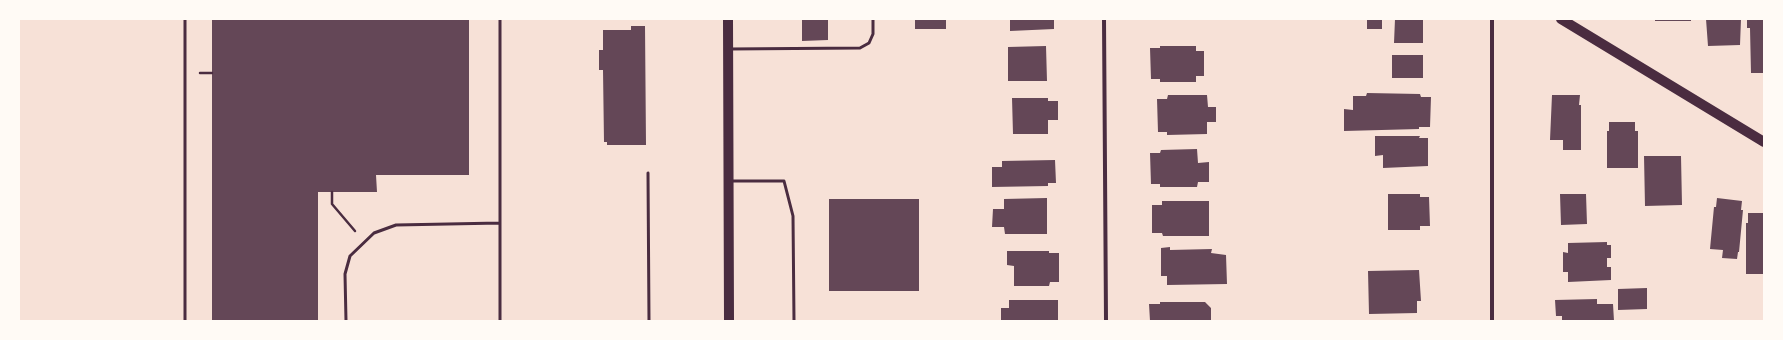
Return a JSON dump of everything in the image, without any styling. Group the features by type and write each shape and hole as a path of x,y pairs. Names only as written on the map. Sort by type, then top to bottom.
{"main road":[{"path":"728,19 729,321"},
{"path":"1561,19 1764,142"}],"street":[{"path":"1104,19 1106,321"},
{"path":"1492,19 1492,321"}],"lane":[{"path":"185,19 185,321"},
{"path":"500,19 500,321"},
{"path":"728,49 860,48 870,44 873,34 873,19"},
{"path":"648,173 649,321"},
{"path":"728,181 784,181 793,216 794,321"},
{"path":"346,321 345,274 350,256 374,233 396,225 500,223"}],"path":[{"path":"332,192 332,204 364,242"}],"building":[{"path":"212,19 469,19 469,175 376,175 377,192 318,192 318,321 212,321"},
{"path":"802,19 828,19 828,40 802,41"},
{"path":"915,19 946,19 946,29 915,29"},
{"path":"1010,19 1054,19 1054,29 1010,31"},
{"path":"1367,19 1382,19 1382,29 1367,29"},
{"path":"1395,19 1423,19 1423,43 1394,43"},
{"path":"1655,19 1691,19 1691,21 1655,21"},
{"path":"1706,19 1741,19 1740,45 1708,46"},
{"path":"1747,19 1764,19 1764,73 1751,73 1750,28 1747,28"},
{"path":"631,26 645,26 646,145 607,145 607,142 604,142 603,70 599,70 599,50 603,50 603,30 631,30"},
{"path":"1046,46 1047,81 1008,81 1008,47"},
{"path":"1160,46 1196,46 1196,51 1204,51 1204,76 1196,76 1196,82 1160,82 1160,79 1151,79 1150,48 1160,48"},
{"path":"1392,55 1423,55 1423,78 1392,78"},
{"path":"1367,93 1420,94 1421,97 1431,97 1430,127 1419,127 1419,129 1344,131 1344,109 1353,110 1353,96 1366,96"},
{"path":"1168,95 1207,95 1208,107 1216,107 1216,122 1207,122 1207,134 1167,135 1167,132 1158,132 1157,99 1167,99"},
{"path":"1552,95 1580,95 1581,150 1563,150 1563,140 1550,140"},
{"path":"1012,98 1048,98 1048,101 1058,101 1058,120 1048,120 1048,134 1013,134"},
{"path":"1609,122 1635,122 1635,131 1638,131 1638,168 1607,168 1607,131 1609,131"},
{"path":"1375,136 1420,136 1419,138 1428,138 1428,166 1383,168 1383,155 1375,156"},
{"path":"1197,149 1198,163 1209,162 1209,182 1198,182 1197,187 1160,187 1160,184 1151,184 1150,153 1160,153 1161,150"},
{"path":"1644,156 1681,156 1682,205 1645,206"},
{"path":"1055,160 1056,183 1048,183 1048,186 992,187 992,167 1002,167 1002,161"},
{"path":"1388,194 1420,194 1420,197 1429,197 1430,226 1420,226 1420,230 1388,230"},
{"path":"1560,194 1586,194 1587,224 1561,225"},
{"path":"1047,198 1047,234 1005,234 1004,227 992,227 993,209 1004,209 1004,199"},
{"path":"1717,198 1742,201 1741,210 1743,210 1737,259 1722,258 1723,250 1710,249 1714,207 1716,207"},
{"path":"829,199 919,199 919,291 829,291"},
{"path":"1162,201 1209,201 1209,236 1163,236 1162,233 1152,233 1152,205 1162,205"},
{"path":"1748,213 1764,213 1764,274 1746,274 1746,223 1748,223"},
{"path":"1607,242 1607,245 1611,245 1611,258 1607,258 1607,267 1611,267 1611,280 1568,282 1568,272 1563,272 1563,252 1568,253 1568,243"},
{"path":"1170,247 1170,250 1212,249 1211,253 1226,255 1227,284 1167,285 1167,276 1161,276 1161,248"},
{"path":"1007,251 1049,251 1049,253 1059,253 1059,282 1050,282 1049,286 1014,286 1014,266 1007,265"},
{"path":"1419,270 1421,301 1417,301 1417,313 1369,314 1368,271"},
{"path":"1647,288 1647,309 1618,310 1618,289"},
{"path":"1597,299 1597,304 1613,304 1614,321 1562,321 1562,316 1556,316 1555,300"},
{"path":"1009,300 1058,300 1058,321 1001,321 1001,308 1009,308"},
{"path":"1160,302 1205,302 1211,308 1211,321 1150,321 1149,304 1160,304"}]}
